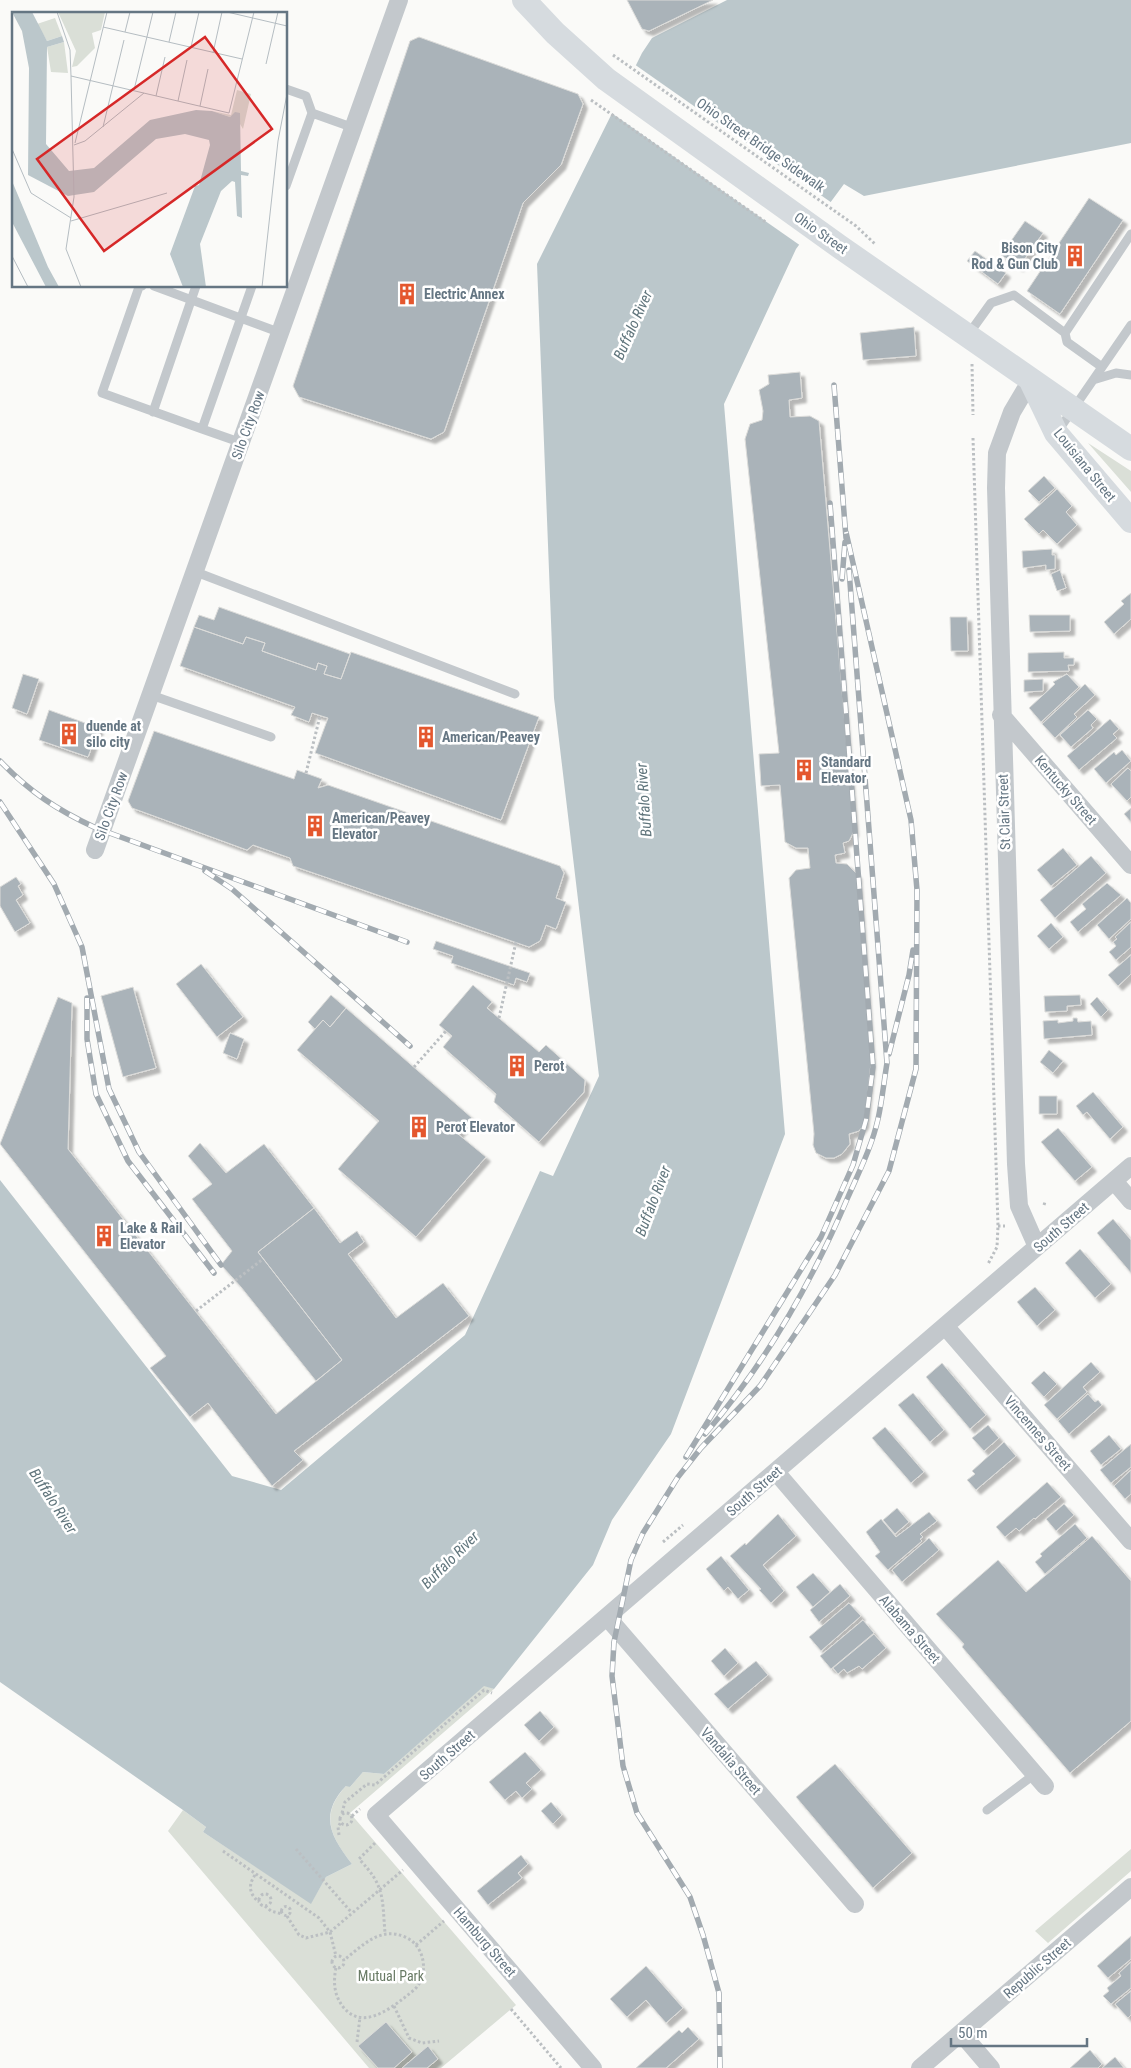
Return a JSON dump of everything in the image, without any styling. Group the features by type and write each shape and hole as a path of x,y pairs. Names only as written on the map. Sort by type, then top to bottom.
{"street":[{"name":"Silo City Row","path":"95,850 282,333 399,0"},
{"name":"Ohio Street","path":"524,0 555,33 613,70 840,246 1072,410 1131,449"},
{"name":"Louisiana Street","path":"1030,380 1056,433 1131,521"},
{"name":"St Clair Street","path":"1030,380 1012,412 997,453 1001,715 1016,1164 1019,1206 1037,1247"},
{"name":"Kentucky Street","path":"1001,715 1131,865"},
{"name":"South Street","path":"376,1815 1131,1166"},
{"path":"1114,1181 1131,1201"},
{"name":"Vincennes Street","path":"945,1326 1131,1541"},
{"name":"Alabama Street","path":"776,1472 1040,1780"},
{"name":"Vandalia Street","path":"607,1617 855,1904"},
{"name":"Hamburg Street","path":"376,1815 593,2068"},
{"name":"Republic Street","path":"920,2068 1131,1887"},
{"path":"961,2033 991,2068"}],"lane":[{"path":"288,90 306,96 312,113 288,180"},
{"path":"312,113 354,128"},
{"path":"1064,333 1131,234"},
{"path":"139,288 102,393 242,443"},
{"path":"159,288 282,333"},
{"path":"154,412 195,288"},
{"path":"202,429 251,288"},
{"path":"967,335 991,303 1014,295 1064,333 1067,342 1102,367"},
{"path":"1056,433 1131,325"},
{"path":"1093,380 1116,373 1131,375"},
{"path":"196,572 515,694"},
{"path":"151,695 271,737"},
{"path":"987,1810 1040,1780"}],"path":[{"name":"Ohio Street Bridge Sidewalk","path":"613,70 856,226 877,247"},
{"path":"591,100 771,225"},
{"path":"973,361 973,415"},
{"name":"St Clair Street","path":"973,438 998,1226"},
{"path":"306,773 320,716"},
{"path":"499,1018 516,942"},
{"path":"414,1067 446,1030"},
{"path":"987,1265 997,1247 998,1226 1005,1226"},
{"path":"196,1311 263,1259"},
{"path":"666,1539 688,1521"},
{"path":"339,1835 338,1827 341,1822 339,1819 345,1802 367,1784 375,1785 484,1690 494,1694"},
{"path":"341,1822 348,1825 352,1819 350,1814 342,1814"},
{"path":"375,1843 359,1858 374,1874 381,1889 385,1933"},
{"path":"296,1849 352,1912"},
{"path":"223,1851 319,1918 330,1932 336,1956"},
{"path":"255,1875 250,1883 250,1889 254,1898 271,1911 287,1916 298,1935 306,1938 330,1932 400,1872"},
{"path":"259,1902 261,1895 268,1895 270,1902 265,1906"},
{"path":"287,1916 290,1910 288,1908 293,1901"},
{"path":"282,1914 283,1908 288,1908"},
{"path":"416,1945 443,1922"},
{"path":"336,1956 332,1961 336,1968 334,1982 339,2000 348,2012 360,2017 370,2018 394,2006 420,1983 424,1969 420,1950 416,1945 404,1936 385,1933 377,1936 344,1960 341,1967 336,1968"},
{"path":"336,1956 340,1956 344,1960"},
{"path":"394,2006 409,2038 422,2042 440,2041"},
{"path":"511,2009 562,2068"},
{"path":"357,2042 360,2017"}],"green space":[{"path":"1088,443 1131,471 1131,492"},
{"name":"Mutual Park","path":"484,1685 494,1689 350,1813 516,2005 441,2068 369,2068 168,1831 183,1810 206,1827 203,1832 311,1903 326,1877 352,1864 338,1844 331,1825 330,1815 338,1796 347,1785 350,1787 363,1772 384,1774"},
{"path":"1131,1849 1131,1871 1048,1943 1035,1931"}],"water":[{"name":"Buffalo River","path":"727,0 1131,0 1131,143 864,196 844,184 796,249 724,404 785,1134 671,1434 612,1520 593,1565 494,1689 484,1686 384,1774 363,1772 350,1787 346,1786 332,1806 330,1816 333,1834 352,1864 326,1877 311,1904 203,1832 206,1827 183,1810 0,1682 0,1180 232,1476 281,1490 465,1335 540,1171 553,1176 599,1076 554,698 537,264 642,53 652,38"}],"pier":[{"path":"634,64 832,203 801,246 610,112"}],"building":[{"path":"627,0 713,0 649,31 642,29"},
{"name":"Electric Annex","path":"419,37 578,94 583,104 561,165 523,203 444,432 431,439 299,397 293,386 410,41"},
{"name":"Bison City Rod & Gun Club","path":"1089,198 1123,220 1060,314 1027,291"},
{"path":"1025,221 1043,233 1019,267 1001,255"},
{"path":"975,251 1006,273 998,284 967,261"},
{"path":"914,327 916,356 863,360 860,333"},
{"name":"Standard Elevator","path":"800,372 802,398 789,400 790,417 810,416 819,421 854,831 849,841 843,843 845,853 835,855 836,863 847,864 857,874 871,1063 864,1124 859,1131 849,1134 850,1144 842,1154 834,1158 826,1158 816,1153 813,1145 814,1134 789,878 796,870 810,868 808,848 796,848 785,842 780,785 761,786 759,754 779,753 745,439 750,424 762,420 763,411 759,390 769,384 768,375"},
{"path":"1044,476 1055,488 1039,502 1028,491"},
{"path":"1057,489 1072,506 1066,512 1077,525 1057,544 1043,530 1039,534 1024,519"},
{"path":"1052,549 1052,555 1055,555 1055,569 1046,570 1046,565 1023,568 1022,551"},
{"path":"1060,570 1066,588 1057,591 1051,574"},
{"path":"1131,593 1131,619 1114,634 1104,622 1124,604 1121,601"},
{"path":"219,607 350,654 341,679 324,674 327,666 318,663 316,670 262,651 265,643 246,637 243,644 194,627 199,615 214,620"},
{"path":"1029,615 1070,615 1070,631 1030,632"},
{"path":"950,617 967,617 968,651 951,651"},
{"name":"American/Peavey","path":"194,627 243,644 246,637 265,643 262,651 316,670 318,663 327,666 324,674 341,679 351,652 539,717 501,820 315,753 328,718 312,713 309,722 291,715 295,707 180,666"},
{"path":"1064,652 1064,658 1074,658 1074,665 1068,665 1069,671 1028,672 1028,653"},
{"path":"23,674 39,679 27,714 12,708"},
{"path":"1067,674 1079,687 1041,722 1029,708 1055,684 1053,682"},
{"path":"1043,679 1043,691 1024,692 1024,680"},
{"path":"1085,684 1095,695 1074,714 1077,717 1055,738 1042,724"},
{"name":"duende at silo city","path":"49,710 99,728 88,757 39,740"},
{"path":"1088,710 1097,719 1091,725 1093,728 1071,747 1060,735"},
{"path":"1110,719 1119,729 1113,734 1117,738 1079,770 1067,756"},
{"name":"American/Peavey Elevator","path":"154,731 294,779 297,770 322,779 318,788 328,785 560,866 564,873 556,898 566,902 556,929 546,925 540,941 529,947 293,866 290,858 253,845 247,850 132,808 128,801"},
{"path":"1122,750 1131,761 1106,783 1094,769 1114,752 1116,755"},
{"path":"1128,768 1131,771 1131,797 1127,801 1111,784"},
{"path":"1131,808 1131,822 1124,814"},
{"path":"1063,848 1077,865 1051,886 1037,870"},
{"path":"1091,856 1106,873 1055,918 1040,900"},
{"path":"16,877 21,884 18,886 23,895 16,900 30,923 15,932 0,906 0,887"},
{"path":"1107,883 1121,895 1078,932 1070,922 1086,909 1082,904"},
{"path":"1127,898 1131,903 1131,919 1109,939 1097,925"},
{"path":"1131,922 1131,947 1116,960 1109,952 1116,946 1113,942 1117,939 1115,937"},
{"path":"1051,923 1063,937 1049,949 1037,936"},
{"path":"436,941 530,973 527,982 516,978 514,985 451,963 453,956 433,949"},
{"path":"1131,955 1131,974 1118,986 1108,975"},
{"path":"201,964 243,1017 217,1037 176,984"},
{"name":"Perot","path":"473,985 492,1002 487,1008 539,1052 546,1045 585,1080 584,1092 539,1142 494,1102 496,1094 443,1047 452,1036 439,1025"},
{"path":"133,987 156,1068 123,1077 101,996"},
{"path":"331,995 346,1008 330,1027 323,1020 315,1029 308,1022"},
{"path":"1080,995 1081,1005 1067,1006 1067,1011 1045,1012 1044,996"},
{"name":"Lake & Rail Elevator","path":"58,997 72,1003 68,1149 276,1414 342,1360 258,1252 314,1208 340,1243 357,1231 364,1242 348,1254 396,1318 443,1283 469,1316 294,1451 303,1460 272,1486 208,1403 190,1417 150,1368 166,1356 0,1144"},
{"path":"1097,997 1108,1010 1101,1017 1090,1004"},
{"name":"Perot Elevator","path":"346,1008 472,1118 458,1134 486,1157 416,1237 338,1169 379,1121 297,1050 323,1020 330,1027"},
{"path":"1073,1018 1077,1018 1078,1022 1091,1021 1092,1035 1044,1039 1043,1021 1058,1020 1058,1023 1073,1021"},
{"path":"230,1033 244,1039 237,1059 223,1053"},
{"path":"1049,1050 1063,1061 1053,1073 1040,1062"},
{"path":"1093,1092 1123,1127 1110,1139 1087,1112 1083,1115 1076,1106"},
{"path":"1039,1096 1057,1096 1057,1114 1039,1114"},
{"path":"1058,1128 1092,1167 1075,1181 1041,1142"},
{"path":"200,1143 226,1173 264,1144 314,1208 258,1252 342,1360 316,1381 241,1287 221,1265 232,1251 192,1199 212,1184 188,1156"},
{"path":"1113,1219 1131,1240 1131,1273 1097,1233"},
{"path":"1080,1249 1111,1284 1095,1298 1065,1263"},
{"path":"1035,1287 1055,1310 1037,1326 1017,1302"},
{"path":"1091,1362 1100,1372 1083,1387 1087,1392 1057,1419 1044,1405"},
{"path":"942,1363 986,1415 970,1429 926,1377"},
{"path":"1044,1371 1057,1384 1044,1397 1031,1383"},
{"path":"913,1393 944,1430 930,1442 898,1405"},
{"path":"1088,1394 1095,1402 1098,1400 1102,1405 1069,1434 1058,1421"},
{"path":"988,1425 999,1438 984,1451 972,1438"},
{"path":"885,1427 924,1472 911,1483 872,1438"},
{"path":"1109,1435 1121,1449 1101,1465 1090,1451"},
{"path":"1004,1442 1016,1456 976,1490 967,1480 975,1474 972,1471"},
{"path":"1131,1444 1131,1467 1111,1483 1100,1470"},
{"path":"1131,1470 1131,1494 1125,1499 1114,1486"},
{"path":"1047,1482 1061,1497 1019,1531 1016,1528 1005,1537 996,1527"},
{"path":"1064,1504 1074,1515 1056,1531 1046,1519"},
{"path":"897,1508 909,1522 895,1534 883,1520"},
{"path":"929,1512 937,1521 920,1534 923,1537 920,1539 922,1541 888,1570 875,1556 880,1552 866,1532 881,1519 896,1537"},
{"path":"778,1514 796,1536 763,1565 784,1591 771,1603 759,1590 761,1589 730,1556 745,1543 746,1545"},
{"path":"1075,1524 1087,1538 1045,1574 1035,1562 1042,1556 1040,1554"},
{"path":"1092,1536 1131,1581 1131,1721 1070,1773 962,1647 964,1644 936,1614 998,1560 1026,1592"},
{"path":"929,1538 939,1550 902,1582 892,1570"},
{"path":"721,1556 749,1590 738,1599 728,1587 724,1591 706,1569"},
{"path":"813,1573 830,1592 813,1607 796,1587"},
{"path":"840,1584 850,1596 819,1622 810,1610"},
{"path":"849,1603 861,1616 821,1651 809,1637"},
{"path":"863,1620 874,1633 831,1669 820,1656"},
{"path":"874,1634 886,1648 862,1669 859,1666 847,1673 844,1669 838,1674 833,1668"},
{"path":"725,1648 738,1663 724,1676 711,1661"},
{"path":"756,1661 768,1675 728,1709 714,1694"},
{"path":"540,1711 554,1727 539,1741 524,1725"},
{"path":"525,1752 541,1770 526,1783 532,1789 522,1798 516,1791 505,1800 489,1782"},
{"path":"835,1764 912,1853 873,1888 796,1797"},
{"path":"551,1802 562,1815 553,1824 541,1811"},
{"path":"521,1855 528,1864 518,1873 522,1878 488,1905 477,1891"},
{"path":"1131,1936 1131,1959 1108,1978 1097,1966"},
{"path":"1131,1962 1131,1988 1111,2004 1103,1996 1109,1991 1107,1988 1121,1976 1119,1973"},
{"path":"646,1966 683,2008 666,2023 646,2000 627,2017 610,1999"},
{"path":"1131,1991 1131,2015 1128,2018 1115,2004"},
{"path":"386,2022 412,2052 394,2068 378,2068 358,2046"},
{"path":"688,2027 699,2039 666,2068 636,2068 679,2030 682,2033"},
{"path":"428,2046 438,2059 427,2068 402,2068"},
{"path":"1090,2050 1102,2064 1098,2068 1070,2068"},
{"path":"1115,2057 1124,2068 1102,2068"}],"railway":[{"path":"834,385 846,538"},
{"path":"686,1457 821,1237 853,1165 866,1120 873,1067 830,503"},
{"path":"720,2068 719,1993 703,1935 690,1897 637,1813 623,1766 612,1676 614,1642 631,1560 643,1533 678,1477 701,1448 760,1386 835,1275 889,1171 916,1069 917,890 911,820 846,532"},
{"path":"842,579 845,542"},
{"path":"705,1434 748,1379 803,1291 834,1229 865,1159 881,1105 887,1063 849,570"},
{"path":"0,761 33,791 69,814 96,828 407,942"},
{"path":"0,802 54,884 82,947 109,1089 139,1152 221,1265"},
{"path":"205,871 232,889 410,1046"},
{"path":"889,1054 909,975 913,950"},
{"path":"87,998 87,1039 96,1094 128,1161 214,1273"}],"place":[{"name":"Bison City Rod & Gun Club","path":"1075,256"},
{"name":"Electric Annex","path":"407,294"},
{"name":"duende at silo city","path":"69,734"},
{"name":"American/Peavey","path":"426,737"},
{"name":"Standard Elevator","path":"804,770"},
{"name":"American/Peavey Elevator","path":"315,826"},
{"name":"Perot","path":"517,1066"},
{"name":"Perot Elevator","path":"419,1127"},
{"name":"Lake & Rail Elevator","path":"104,1236"}]}
